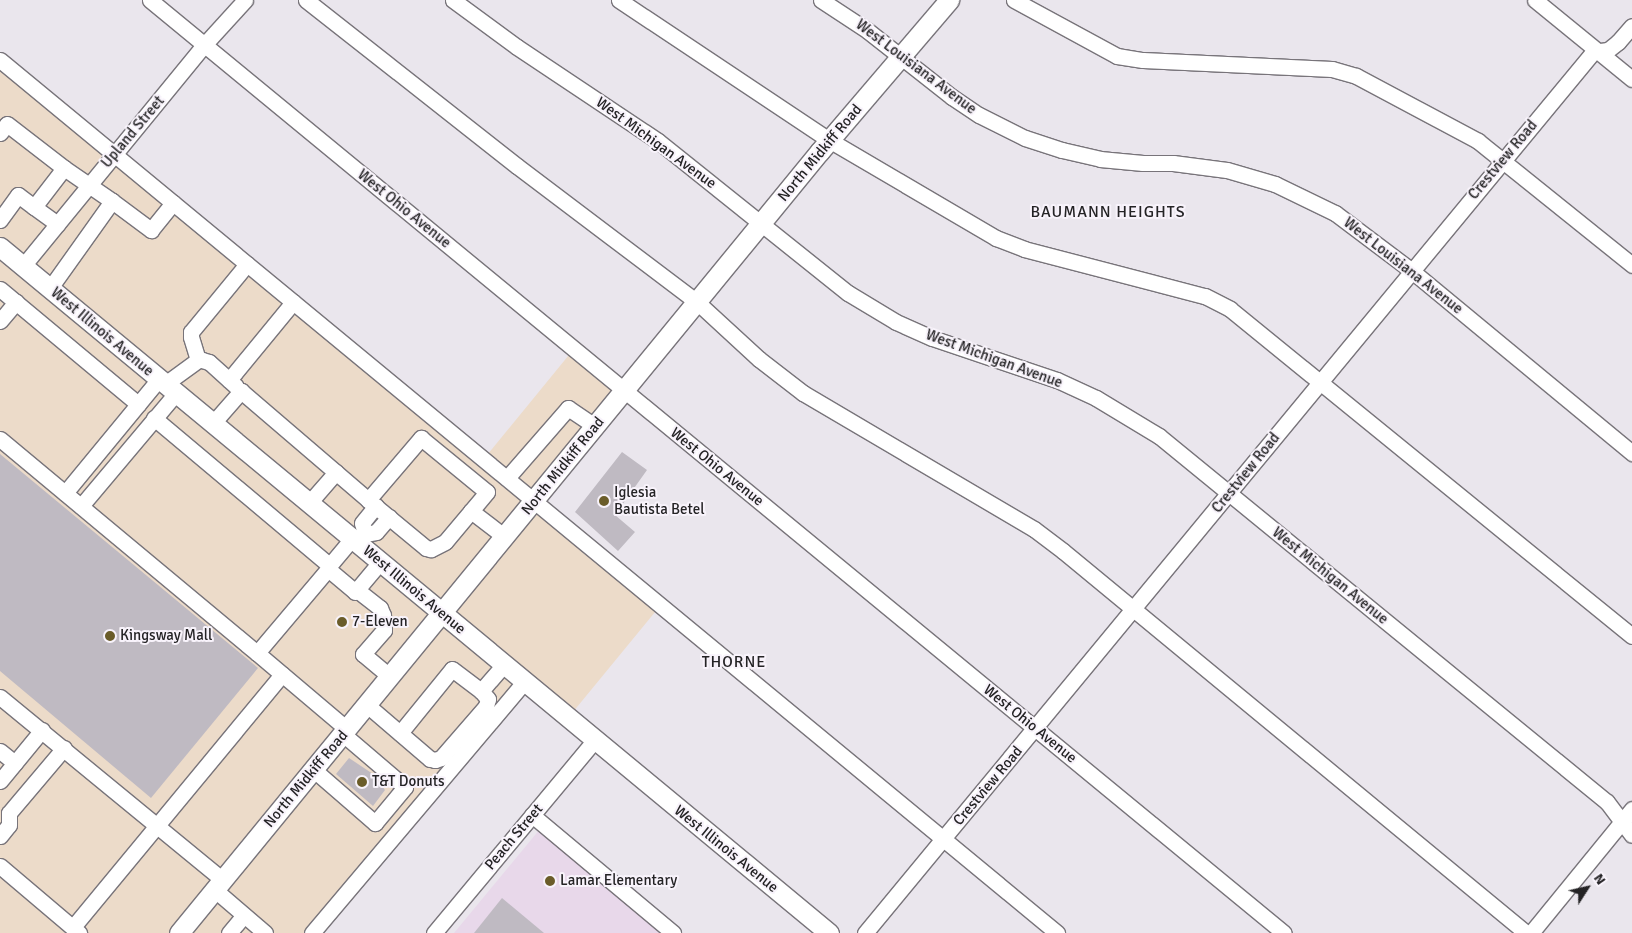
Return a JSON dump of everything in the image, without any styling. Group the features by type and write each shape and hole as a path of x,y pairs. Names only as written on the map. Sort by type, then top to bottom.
{"main road":[{"name":"North Midkiff Road","path":"186,931 219,885 829,140 948,0"},
{"name":"West Illinois Avenue","path":"0,247 309,503 358,539 380,562 442,614 829,933"}],"street":[{"name":"West Ohio Avenue","path":"150,0 1284,933"},
{"name":"Upland Street","path":"22,266 204,45 245,0"},
{"path":"306,0 516,166 697,302 759,359 803,393 1034,529 1526,933"},
{"name":"West Michigan Avenue","path":"453,0 517,46 658,141 848,293 896,322 957,348 1038,372 1096,398 1159,436 1607,802 1632,835"},
{"path":"619,0 829,140 996,238 1024,249 1205,296 1230,308 1322,381 1632,636"},
{"name":"West Louisiana Avenue","path":"821,0 868,30 900,57 968,108 1013,132 1044,144 1100,159 1143,163 1173,163 1228,170 1286,188 1340,216 1412,271 1632,453"},
{"path":"1014,0 1117,56 1144,60 1332,69 1356,76 1478,141 1632,265"},
{"path":"1535,0 1632,80"},
{"name":"Crestview Road","path":"865,933 1036,729 1593,52 1608,50 1632,26"},
{"path":"0,60 1057,933"},
{"path":"0,133 7,124 64,168 90,184 151,230 172,203"},
{"path":"34,207 64,168"},
{"path":"0,220 18,195 57,224"},
{"path":"50,288 112,201"},
{"path":"198,360 191,337 192,332 247,264"},
{"path":"0,288 138,404"},
{"path":"0,321 16,302"},
{"path":"229,380 292,302"},
{"path":"64,493 138,404 198,360 209,362 241,391 372,503 426,548 431,549 445,542 487,492 421,438 372,503 362,523 358,539"},
{"path":"81,506 154,418 166,385"},
{"path":"213,424 241,391"},
{"path":"507,478 568,408 595,426"},
{"path":"154,418 355,592 357,590 380,608 384,616 384,630 363,654 390,677"},
{"path":"0,439 282,674 405,786 375,823 314,770"},
{"path":"309,503 336,472"},
{"path":"471,511 505,537"},
{"path":"257,653 328,567 358,539 376,532 389,517"},
{"path":"357,590 380,562"},
{"path":"481,691 504,665"},
{"path":"367,705 430,759 441,758 486,706 488,699 452,668 400,733"},
{"path":"0,866 76,930 156,824 282,674"},
{"path":"312,933 524,682"},
{"path":"0,697 156,824 219,885 244,915 265,933"},
{"path":"0,781 42,730"},
{"name":"Peach Street","path":"434,933 595,740"},
{"path":"0,836 9,825 9,813 64,748"},
{"path":"0,751 15,763"},
{"path":"1531,933 1632,809"},
{"path":"532,815 673,933"},
{"path":"229,933 244,915"}],"shaded area":[{"path":"0,61 483,460 573,350 619,388 535,504 660,606 568,718 522,680 313,933 0,933"},
{"name":"Lamar Elementary","path":"540,829 666,933 454,933"}],"building":[{"name":"Iglesia Bautista Betel","path":"622,452 647,470 615,515 635,532 618,551 575,512"},
{"name":"Kingsway Mall","path":"0,454 258,668 151,798 0,671"},
{"name":"T&T Donuts","path":"349,758 373,774 385,790 373,806 336,774"},
{"path":"502,898 544,933 474,933"}],"place":[{"name":"Iglesia Bautista Betel","path":"604,501"},
{"name":"7-Eleven","path":"342,622"},
{"name":"Kingsway Mall","path":"110,636"},
{"name":"T&T Donuts","path":"362,782"},
{"name":"Lamar Elementary","path":"550,881"}],"district":[{"name":"BAUMANN HEIGHTS","path":"1108,212"},
{"name":"THORNE","path":"734,662"}]}
